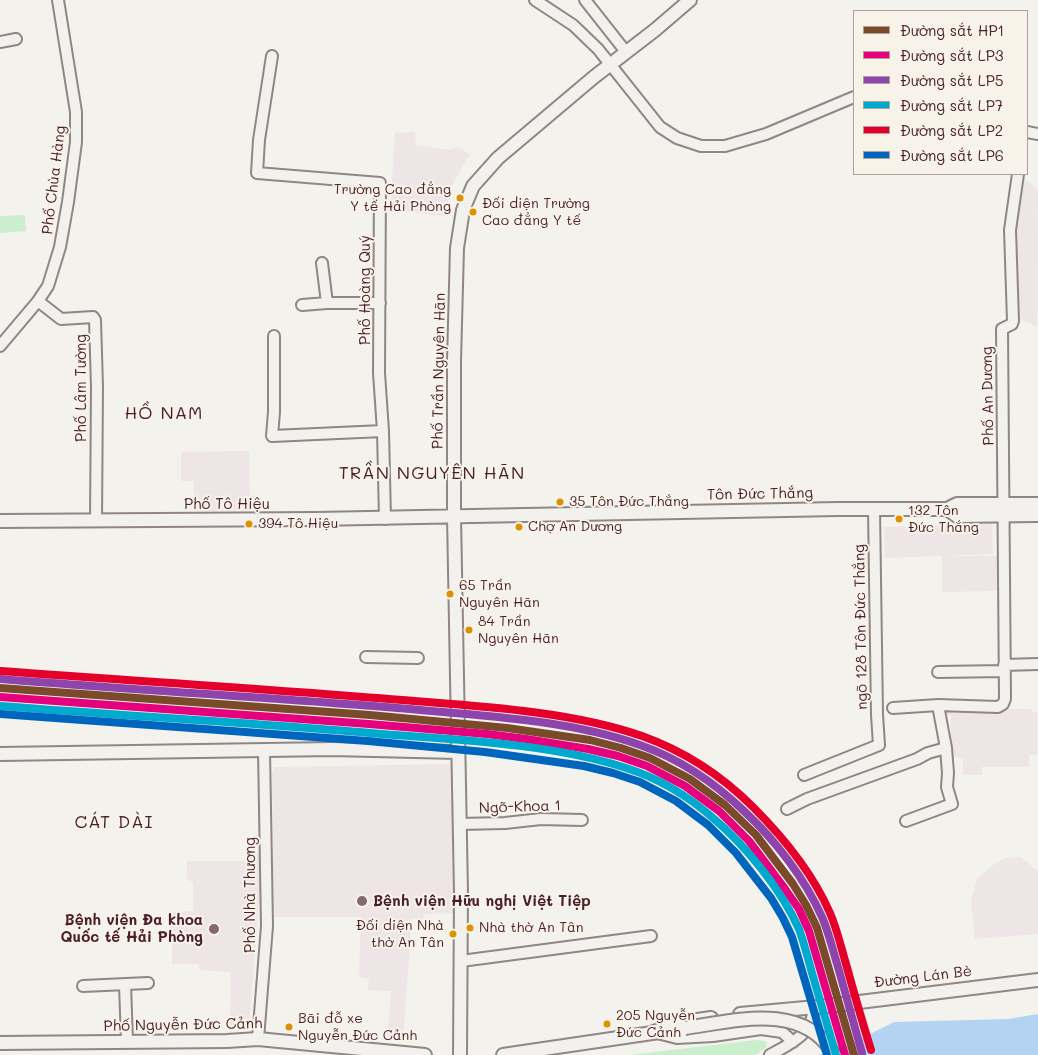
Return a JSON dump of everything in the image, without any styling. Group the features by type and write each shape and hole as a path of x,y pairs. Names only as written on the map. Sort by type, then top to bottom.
{"main road":[{"name":"Phố Trần Nguyên Hãn","path":"460,1055 461,961 454,516 454,361 457,248 463,210 472,186 490,166 534,127 690,0"},
{"name":"Tôn Đức Thắng","path":"454,516 874,509 947,509 957,516 1038,504"},
{"name":"Tôn Đức Thắng","path":"1004,510 1038,515"},
{"name":"Phố Tô Hiệu","path":"0,521 454,516"},
{"path":"0,754 332,749 457,752"},
{"name":"Đường Lán Bè","path":"813,1007 1038,980"},
{"path":"653,1032 684,1022 733,1014 813,1007"},
{"path":"503,1055 754,1018 776,1018 804,1027 816,1034 830,1047 834,1055"},
{"name":"Phố Nguyễn Đức Cảnh","path":"0,1044 258,1039 425,1055"}],"street":[{"name":"Phố Chùa Hàng","path":"0,346 38,301 51,278 60,247 76,142 76,112 58,0"},
{"path":"535,0 572,25 598,49 660,127 677,138 701,146 725,146 766,134 853,97"},
{"path":"584,0 626,52"},
{"path":"0,42 16,39"},
{"name":"Phố Hoàng Quý","path":"272,56 259,140 257,173 380,183 379,373 383,431 385,518"},
{"name":"Phố An Dương","path":"1004,510 1002,329 1012,324 1013,321 1010,230 1018,175"},
{"path":"322,263 327,303"},
{"name":"Phố Lâm Tường","path":"38,301 61,319 93,317 95,320 97,387 96,521"},
{"path":"302,305 380,303"},
{"path":"274,336 274,412 272,436 383,431"},
{"name":"ngõ 128 Tôn Đức Thắng","path":"804,774 879,745 874,509"},
{"path":"893,708 938,706 998,707 1003,704 1005,699 1004,510"},
{"path":"366,657 418,658"},
{"path":"938,672 1038,664"},
{"path":"906,820 952,804 947,787 946,748 938,706"},
{"path":"787,810 807,800 918,759 928,753 946,748"},
{"name":"Phố Nhà Thương","path":"258,1039 266,926 264,750"},
{"name":"Ngõ-Khoa 1","path":"459,824 505,823 541,819 582,820"},
{"path":"461,961 651,936"},
{"path":"83,986 148,983"},
{"path":"126,984 126,1042"},
{"path":"770,1055 793,1042 804,1033 814,1018 813,1007"},
{"path":"653,1032 677,1038 713,1036 761,1029 782,1032 793,1042"}],"shaded area":[{"name":"Trường Cao đẳng Y tế Hải Phòng","path":"415,132 416,145 450,150 457,147 470,154 451,187 445,216 390,209 395,133"},
{"path":"1020,175 1038,190 1037,327 1019,318 1014,214"},
{"path":"249,451 250,510 194,511 194,481 181,481 181,452"},
{"path":"992,524 993,554 943,556 1001,556 1001,591 942,592 942,556 885,558 884,527"},
{"path":"945,708 1032,709 1032,712 1037,712 1037,755 1029,755 1029,767 982,767 982,775 963,775 963,758 951,757 951,715 945,715"},
{"name":"Bệnh viện Hữu nghị Việt Tiệp","path":"451,764 454,913 424,914 423,919 412,919 403,1038 387,1037 391,991 368,990 369,979 359,977 361,917 272,917 272,773 274,767"},
{"name":"Bệnh viện Đa khoa Quốc tế Hải Phòng","path":"248,853 260,853 261,878 249,1027 230,1026 231,972 199,970 199,964 172,964 172,912 193,911 193,883 187,878 187,861 247,861"},
{"path":"1020,857 1038,871 1038,934 975,939 971,901 977,879 993,865 1005,858"}],"green space":[{"path":"25,215 26,231 0,233 0,216"},
{"path":"756,1040 767,1043 766,1048 755,1055 629,1055"}],"water":[{"path":"1038,1014 1038,1055 818,1055 842,1048 894,1022 1008,1019"}],"rail line":[{"name":"LP2","path":"1,671 493,707 585,721 658,742 702,766 741,796 775,831 806,870 823,898 835,925 871,1050"},
{"name":"LP5","path":"1,679 348,704 520,719 612,736 669,757 696,773 734,801 757,823 789,861 815,903 827,929 862,1053"},
{"name":"HP1","path":"0,688 370,715 507,728 590,740 650,758 690,779 725,805 756,835 793,884 817,928 854,1055"},
{"name":"LP3","path":"0,697 487,734 588,749 618,756 647,766 685,786 719,811 749,841 799,909 809,931 845,1055"},
{"name":"LP7","path":"0,706 287,726 506,744 568,753 626,768 650,777 683,795 713,818 750,855 773,884 799,929 836,1055"},
{"name":"LP6","path":"0,714 368,741 485,752 584,766 640,782 676,801 708,825 736,853 771,898 792,937 827,1055"}],"place":[{"name":"Trường Cao đẳng Y tế Hải Phòng","path":"460,198"},
{"name":"Đối diện Trường Cao đẳng Y tế","path":"473,212"},
{"name":"35 Tôn Đức Thắng","path":"560,502"},
{"name":"132 Tôn Đức Thắng","path":"899,519"},
{"name":"394 Tô Hiệu","path":"249,524"},
{"name":"Chợ An Dương","path":"519,527"},
{"name":"65 Trần Nguyên Hãn","path":"450,594"},
{"name":"84 Trần Nguyên Hãn","path":"469,630"},
{"name":"Bệnh viện Hữu nghị Việt Tiệp","path":"362,901"},
{"name":"Nhà thờ An Tân","path":"470,928"},
{"name":"Bệnh viện Đa khoa Quốc tế Hải Phòng","path":"214,929"},
{"name":"Đối diện Nhà thờ An Tân","path":"453,934"},
{"name":"205 Nguyễn Đức Cảnh","path":"607,1024"},
{"name":"Bãi đỗ xe Nguyễn Đức Cảnh","path":"289,1027"}],"district":[{"name":"HỒ NAM","path":"164,413"},
{"name":"TRẦN NGUYÊN HÃN","path":"432,473"},
{"name":"CÁT DÀI","path":"114,822"}]}
